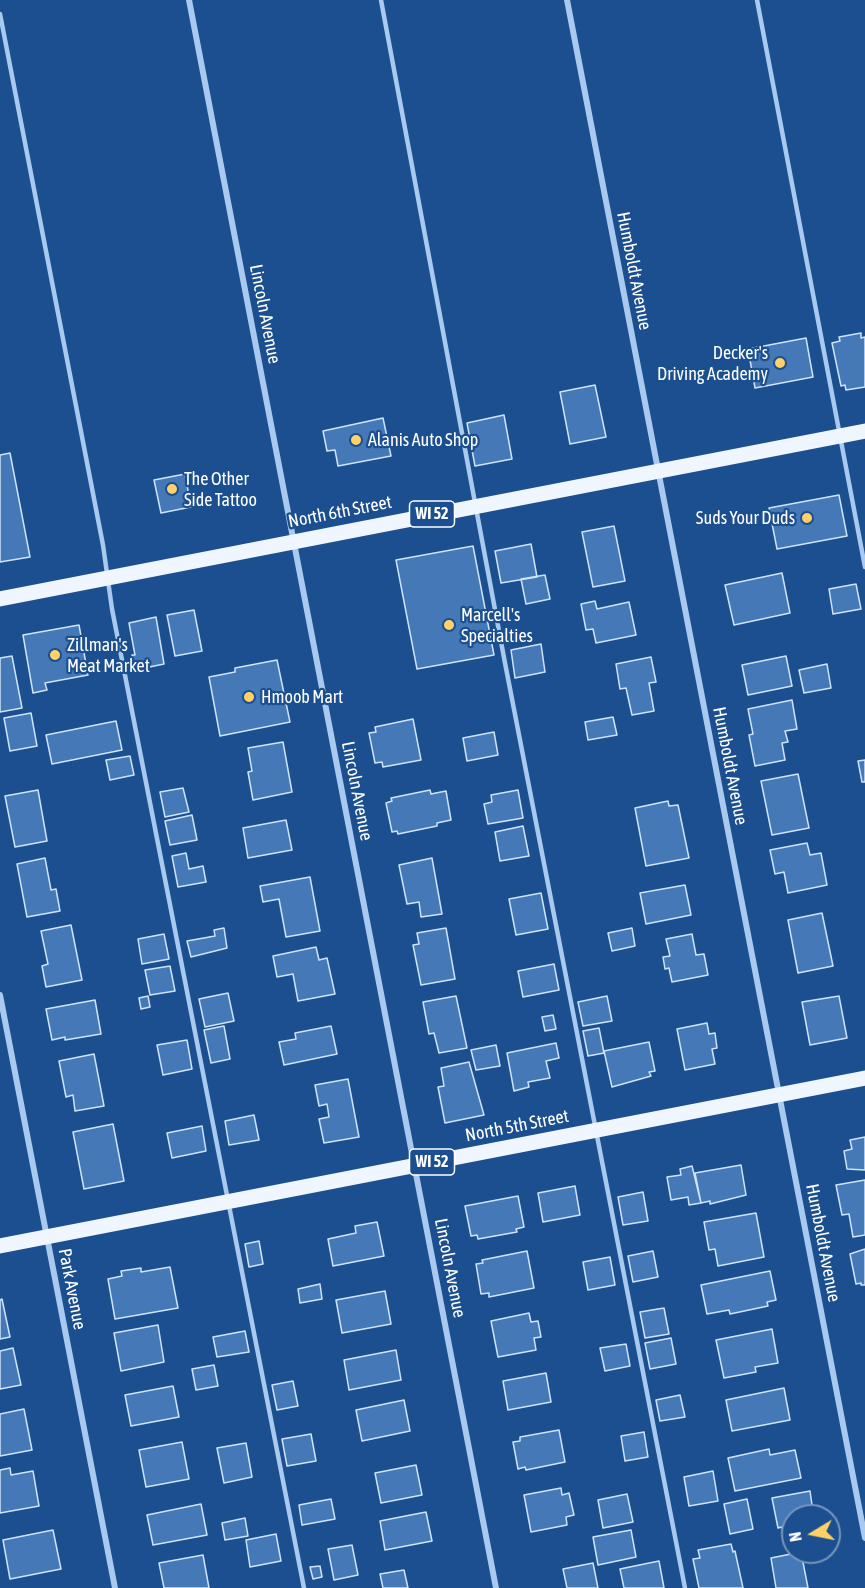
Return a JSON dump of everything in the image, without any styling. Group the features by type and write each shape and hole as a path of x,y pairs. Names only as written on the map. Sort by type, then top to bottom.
{"main road":[{"name":"North 6th Street","path":"0,598 865,431"},
{"name":"North 5th Street","path":"0,1246 865,1078"}],"street":[{"name":"Lincoln Avenue","path":"189,0 496,1588"},
{"name":"Humboldt Avenue","path":"567,0 865,1538"},
{"name":"Park Avenue","path":"0,995 115,1588"}],"lane":[{"path":"381,0 595,1131 685,1588"},
{"path":"758,0 865,567"},
{"path":"0,14 304,1588"}],"building":[{"path":"861,333 861,338 865,337 865,387 846,390 845,385 841,386 832,343 840,341 839,337"},
{"name":"Decker's Driving Academy","path":"806,338 813,377 755,388 748,349"},
{"path":"595,385 606,437 570,444 560,392"},
{"path":"504,415 512,459 475,466 467,423"},
{"name":"Alanis Auto Shop","path":"383,418 391,456 338,466 335,450 327,451 323,431"},
{"path":"10,453 30,557 0,562 0,455"},
{"name":"The Other Side Tattoo","path":"185,474 191,507 161,513 154,480"},
{"name":"Suds Your Duds","path":"839,495 847,536 777,549 769,508"},
{"path":"614,526 625,581 593,587 582,532"},
{"path":"531,544 537,577 501,583 495,551"},
{"name":"Marcell's Specialties","path":"473,546 494,655 417,669 396,560"},
{"path":"782,573 790,613 734,625 725,585"},
{"path":"545,575 550,599 526,604 521,579"},
{"path":"856,584 861,609 833,614 829,589"},
{"path":"595,601 597,609 629,602 636,635 596,643 593,629 586,630 581,604"},
{"path":"194,610 202,651 175,656 167,615"},
{"path":"156,617 164,664 135,670 132,655 135,655 129,623"},
{"name":"Zillman's Meat Market","path":"79,625 88,675 45,683 47,690 33,693 23,635"},
{"path":"541,644 545,672 515,678 511,650"},
{"path":"12,656 22,708 0,712 0,658"},
{"path":"786,656 792,686 748,695 742,665"},
{"path":"651,657 656,682 649,683 654,711 632,715 626,688 620,689 616,664"},
{"name":"Hmoob Mart","path":"277,660 290,722 220,736 209,677 235,672 235,668"},
{"path":"827,664 831,688 804,693 799,670"},
{"path":"792,700 797,729 785,731 788,742 782,743 785,760 755,766 749,735 753,734 748,709"},
{"path":"31,713 37,746 10,751 4,718"},
{"path":"613,717 617,735 588,740 585,722"},
{"path":"413,719 421,760 383,767 382,762 375,763 369,733 376,732 375,727"},
{"path":"116,721 122,750 52,764 46,735"},
{"path":"494,732 498,755 467,761 463,738"},
{"path":"283,742 292,792 253,800 248,772 252,771 248,748"},
{"path":"130,756 134,775 110,780 106,760"},
{"path":"865,760 865,782 862,782 858,761"},
{"path":"798,774 809,828 772,835 761,781"},
{"path":"183,788 189,812 165,817 160,792"},
{"path":"38,790 47,841 15,847 5,796"},
{"path":"430,790 431,794 446,791 451,820 437,823 437,826 398,834 397,831 392,832 386,803 392,801 391,798"},
{"path":"518,790 523,818 488,824 484,804 492,802 491,795"},
{"path":"668,801 669,806 678,805 689,858 646,866 635,808"},
{"path":"192,815 197,840 170,845 165,821"},
{"path":"286,820 292,850 248,858 243,828"},
{"path":"523,826 529,856 500,861 495,832"},
{"path":"807,843 810,855 821,853 827,885 788,893 784,872 775,874 770,850"},
{"path":"186,853 189,869 203,866 206,882 178,887 172,856"},
{"path":"45,858 51,890 56,889 60,911 27,917 17,864"},
{"path":"432,858 442,914 421,917 419,902 407,904 399,865"},
{"path":"310,877 320,931 286,937 279,899 263,902 260,886"},
{"path":"685,885 691,915 646,924 640,893"},
{"path":"541,893 548,929 516,935 509,899"},
{"path":"822,913 833,966 798,973 788,920"},
{"path":"71,925 82,980 46,987 42,966 48,964 41,931"},
{"path":"224,928 227,948 191,957 187,941 215,936 214,930"},
{"path":"446,928 455,979 421,985 413,945 419,944 417,933"},
{"path":"632,928 635,946 612,951 608,933"},
{"path":"164,934 169,959 142,964 138,939"},
{"path":"692,934 696,955 704,954 708,975 672,982 669,968 665,969 663,957 670,956 666,939"},
{"path":"316,947 319,960 327,958 335,994 298,1001 293,974 277,977 273,956"},
{"path":"554,964 559,990 523,997 518,971"},
{"path":"170,966 175,991 150,995 145,970"},
{"path":"228,993 234,1021 205,1027 199,999"},
{"path":"148,996 150,1007 141,1009 139,998"},
{"path":"456,996 467,1048 439,1053 434,1033 429,1034 423,1002"},
{"path":"607,996 612,1021 583,1026 578,1002"},
{"path":"839,996 847,1038 810,1045 802,1002"},
{"path":"95,1000 101,1034 52,1040 46,1009"},
{"path":"553,1015 556,1029 545,1031 542,1017"},
{"path":"707,1023 709,1034 715,1033 717,1048 712,1049 715,1064 685,1070 677,1029"},
{"path":"224,1026 230,1059 211,1063 204,1030"},
{"path":"331,1026 337,1054 284,1065 279,1042 296,1039 295,1033"},
{"path":"599,1028 604,1053 588,1056 583,1031"},
{"path":"187,1040 192,1069 163,1075 157,1045"},
{"path":"649,1042 655,1071 649,1072 651,1076 612,1087 604,1051"},
{"path":"556,1043 559,1058 546,1061 550,1078 528,1082 529,1087 514,1091 507,1053"},
{"path":"496,1045 500,1066 476,1070 471,1050"},
{"path":"94,1054 104,1106 75,1111 73,1095 66,1097 59,1061"},
{"path":"469,1062 484,1115 445,1123 438,1087 444,1086 441,1068"},
{"path":"348,1079 359,1137 324,1143 319,1119 329,1117 327,1104 319,1106 315,1085"},
{"path":"254,1115 259,1140 229,1145 225,1121"},
{"path":"113,1124 124,1181 84,1189 73,1132"},
{"path":"202,1126 206,1151 172,1158 167,1133"},
{"path":"865,1137 865,1170 847,1169 844,1151 852,1149 850,1140"},
{"path":"741,1165 746,1195 710,1204 710,1201 701,1203 695,1173"},
{"path":"692,1166 701,1203 689,1205 688,1197 671,1200 667,1177 681,1175 680,1169"},
{"path":"865,1180 865,1235 853,1237 849,1214 842,1215 836,1185"},
{"path":"575,1186 580,1215 543,1222 538,1193"},
{"path":"643,1192 648,1221 623,1225 618,1197"},
{"path":"518,1196 524,1227 516,1229 517,1232 478,1239 477,1235 471,1236 465,1206"},
{"path":"756,1213 764,1257 718,1266 715,1249 709,1250 704,1222"},
{"path":"377,1222 384,1256 333,1266 328,1239 356,1233 355,1226"},
{"path":"259,1241 263,1264 249,1267 245,1244"},
{"path":"865,1249 865,1285 861,1285 861,1283 856,1284 850,1254"},
{"path":"527,1251 534,1288 489,1297 489,1293 481,1294 476,1264 483,1263 482,1260"},
{"path":"653,1251 658,1277 633,1282 628,1256"},
{"path":"610,1257 615,1285 588,1290 583,1262"},
{"path":"170,1267 178,1308 115,1319 108,1279 122,1276 121,1271 141,1268 141,1272"},
{"path":"770,1271 776,1300 767,1302 768,1306 730,1314 729,1310 707,1314 701,1285"},
{"path":"320,1284 322,1299 300,1303 298,1289"},
{"path":"385,1291 391,1324 342,1333 336,1300"},
{"path":"2,1299 10,1337 0,1339 0,1300"},
{"path":"664,1308 669,1334 645,1338 640,1312"},
{"path":"529,1313 531,1322 538,1321 541,1337 534,1338 536,1350 498,1357 491,1321"},
{"path":"158,1325 164,1362 121,1371 114,1333"},
{"path":"772,1329 778,1363 755,1367 756,1372 724,1378 716,1340"},
{"path":"245,1331 249,1352 217,1357 213,1337"},
{"path":"671,1338 676,1364 650,1369 645,1343"},
{"path":"626,1344 630,1366 605,1371 600,1348"},
{"path":"13,1348 21,1385 0,1389 0,1351"},
{"path":"396,1350 401,1380 349,1390 344,1360"},
{"path":"214,1365 218,1386 196,1390 192,1369"},
{"path":"546,1373 551,1402 508,1410 503,1381"},
{"path":"293,1381 298,1406 277,1410 272,1385"},
{"path":"173,1386 179,1417 131,1426 125,1395"},
{"path":"784,1388 790,1420 732,1431 726,1400"},
{"path":"680,1395 685,1417 660,1421 656,1400"},
{"path":"404,1400 410,1431 362,1441 356,1410"},
{"path":"24,1409 32,1450 0,1456 0,1414"},
{"path":"559,1430 565,1462 526,1470 525,1467 518,1469 513,1442 520,1441 520,1437"},
{"path":"644,1432 648,1457 625,1461 621,1436"},
{"path":"311,1434 316,1461 287,1466 282,1439"},
{"path":"182,1442 189,1479 146,1487 139,1450"},
{"path":"246,1443 252,1477 224,1483 217,1448"},
{"path":"769,1449 770,1455 795,1450 801,1478 735,1491 728,1458"},
{"path":"416,1465 422,1495 381,1503 375,1473"},
{"path":"10,1468 11,1475 33,1471 39,1506 0,1513 0,1470"},
{"path":"713,1471 718,1501 689,1506 684,1477"},
{"path":"561,1488 562,1495 569,1493 574,1515 566,1517 567,1525 531,1532 524,1495"},
{"path":"810,1491 812,1504 781,1504 781,1527 778,1528 772,1498"},
{"path":"627,1494 633,1522 603,1528 598,1500"},
{"path":"331,1499 335,1519 302,1525 299,1505"},
{"path":"747,1499 753,1529 730,1534 724,1504"},
{"path":"201,1504 207,1535 153,1545 147,1515"},
{"path":"426,1512 432,1541 385,1550 380,1521"},
{"path":"245,1518 248,1536 225,1540 222,1523"},
{"path":"53,1530 61,1569 10,1579 3,1540"},
{"path":"631,1530 636,1557 598,1565 593,1537"},
{"path":"276,1534 281,1561 250,1567 246,1540"},
{"path":"731,1544 733,1552 735,1551 743,1588 699,1588 693,1559 700,1558 698,1550"},
{"path":"352,1545 358,1575 334,1580 328,1549"},
{"path":"203,1555 209,1588 164,1588 159,1563"},
{"path":"781,1556 781,1564 803,1564 808,1588 776,1588 771,1558"},
{"path":"659,1561 664,1588 624,1588 620,1569"},
{"path":"593,1563 598,1588 567,1588 563,1569"},
{"path":"320,1566 322,1577 313,1579 310,1567"},
{"path":"404,1570 408,1588 383,1588 380,1574"}],"place":[{"name":"Decker's Driving Academy","path":"780,363"},
{"name":"Alanis Auto Shop","path":"356,440"},
{"name":"The Other Side Tattoo","path":"172,489"},
{"name":"Suds Your Duds","path":"807,518"},
{"name":"Marcell's Specialties","path":"449,625"},
{"name":"Zillman's Meat Market","path":"55,655"},
{"name":"Hmoob Mart","path":"249,697"}]}
